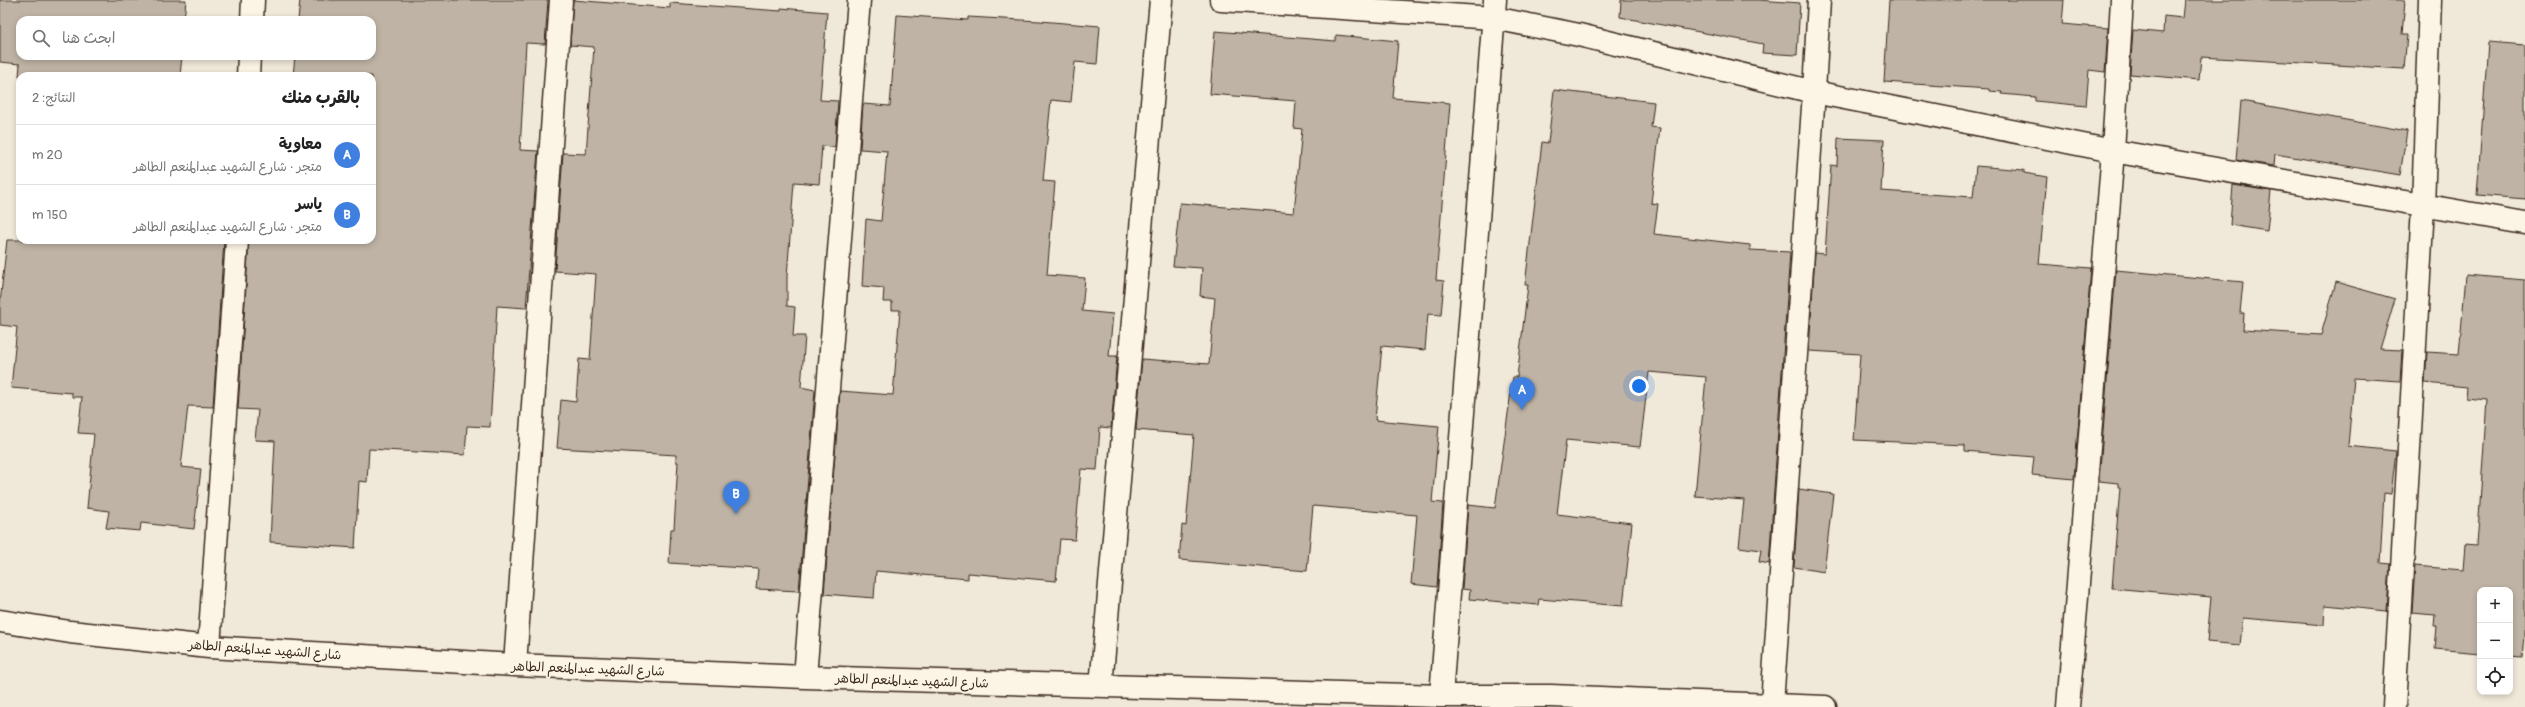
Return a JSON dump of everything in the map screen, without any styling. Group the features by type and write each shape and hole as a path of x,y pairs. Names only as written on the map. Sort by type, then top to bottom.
{"street":[{"path":"252,16 253,0"},
{"path":"515,665 561,0"},
{"path":"805,677 859,0"},
{"path":"1101,686 1161,0"},
{"path":"1221,0 1494,9 1579,35 1814,92 2113,150 2525,223"},
{"path":"1772,704 1819,0"},
{"path":"2068,707 2113,150 2122,0"},
{"path":"2394,707 2423,206 2430,0"},
{"path":"1441,696 1494,9"},
{"path":"248,72 249,60"},
{"path":"209,647 237,244"},
{"name":"شارع الشهيد عبدالمنعم الطاهر","path":"0,621 70,632 209,647 515,665 805,677 1101,686 1181,697 1551,696 1825,707"}],"building":[{"path":"0,0 186,0 184,16 16,16 16,60 182,60 180,72 19,72 20,64 0,62"},
{"path":"300,0 548,0 545,44 526,43 520,150 538,151 526,308 497,306 490,427 467,426 465,455 369,449 367,482 359,481 355,548 270,542 275,441 255,440 258,410 238,409 249,244 376,244 376,72 293,72 295,60 376,60 376,16 298,16"},
{"path":"573,0 670,8 670,3 781,11 781,8 827,12 820,100 838,101 835,147 822,146 819,184 794,182 787,277 787,306 795,307 793,336 805,336 801,387 815,390 799,591 756,589 758,569 669,563 671,529 674,529 678,462 676,462 676,455 557,448 561,400 576,402 579,359 590,360 596,274 555,271 563,153 586,154 594,47 570,45"},
{"path":"1621,0 1758,0 1800,3 1797,55 1762,53 1763,44 1620,17"},
{"path":"1889,0 2064,0 2062,24 2108,28 2105,72 2089,70 2086,106 2035,101 2035,97 2001,94 2002,92 1989,91 1989,89 1884,82"},
{"path":"2185,0 2405,0 2402,35 2407,35 2404,69 2201,57 2199,80 2130,74 2133,30 2163,33 2164,16 2183,18"},
{"path":"897,15 968,20 968,17 1100,26 1097,64 1075,62 1071,102 1051,100 1043,181 1055,182 1047,275 1085,278 1082,311 1113,314 1109,356 1117,356 1111,428 1100,427 1097,470 1081,469 1075,540 1060,539 1056,581 968,573 968,579 876,571 874,598 824,594 840,391 893,395 900,310 892,310 892,302 883,302 884,288 862,286 866,219 881,221 887,151 860,149 863,104 890,106"},
{"path":"1215,31 1335,41 1336,35 1398,41 1393,98 1450,103 1436,280 1444,281 1441,315 1428,314 1425,350 1382,346 1375,420 1439,426 1432,502 1443,503 1437,587 1411,584 1417,515 1313,506 1307,571 1179,560 1182,525 1186,526 1194,435 1136,430 1142,359 1209,364 1215,298 1200,296 1202,268 1173,266 1180,203 1294,213 1302,129 1294,128 1296,101 1210,94"},
{"path":"2488,42 2525,45 2525,199 2477,195"},
{"path":"1554,90 1654,102 1651,127 1660,128 1651,203 1658,204 1654,234 1750,245 1750,250 1790,252 1769,564 1759,562 1761,550 1739,547 1744,500 1695,496 1706,377 1649,372 1640,447 1566,440 1557,514 1632,523 1623,606 1539,599 1538,605 1469,599 1470,590 1462,589 1468,505 1495,508 1513,377 1517,377 1528,285 1525,285 1542,142 1548,143"},
{"path":"2241,101 2407,131 2400,175 2275,154 2274,166 2236,160"},
{"path":"1838,138 1884,140 1881,191 1973,197 1976,166 2024,170 2024,173 2047,177 2039,264 2091,268 2074,479 2032,475 2034,457 1965,451 1965,445 1854,440 1860,354 1809,351 1815,253 1825,254 1831,165 1837,166"},
{"path":"2233,185 2271,191 2267,231 2230,225"},
{"path":"7,240 16,240 16,244 224,244 213,407 188,406 181,467 201,469 194,529 141,523 140,531 106,528 109,511 87,508 94,434 78,433 82,397 72,397 72,393 11,388 17,327 0,325 0,303"},
{"path":"2116,270 2243,282 2240,313 2244,313 2243,330 2321,335 2336,282 2395,299 2380,349 2402,350 2400,381 2354,378 2348,446 2396,451 2391,494 2384,493 2380,563 2390,564 2387,611 2325,605 2324,625 2243,618 2240,645 2207,642 2211,597 2112,588 2120,487 2118,487 2118,483 2099,481"},
{"path":"2466,275 2525,280 2525,637 2523,657 2513,656 2513,587 2477,587 2477,653 2435,649 2437,626 2434,626 2435,615 2412,613 2415,566 2463,570 2465,545 2477,546 2487,400 2466,398 2467,387 2425,383 2427,352 2459,354"},
{"path":"1799,489 1833,494 1824,572 1794,567"}],"place":[{"name":"معاوية","path":"1522,410"},
{"name":"ياسر","path":"736,514"}]}
